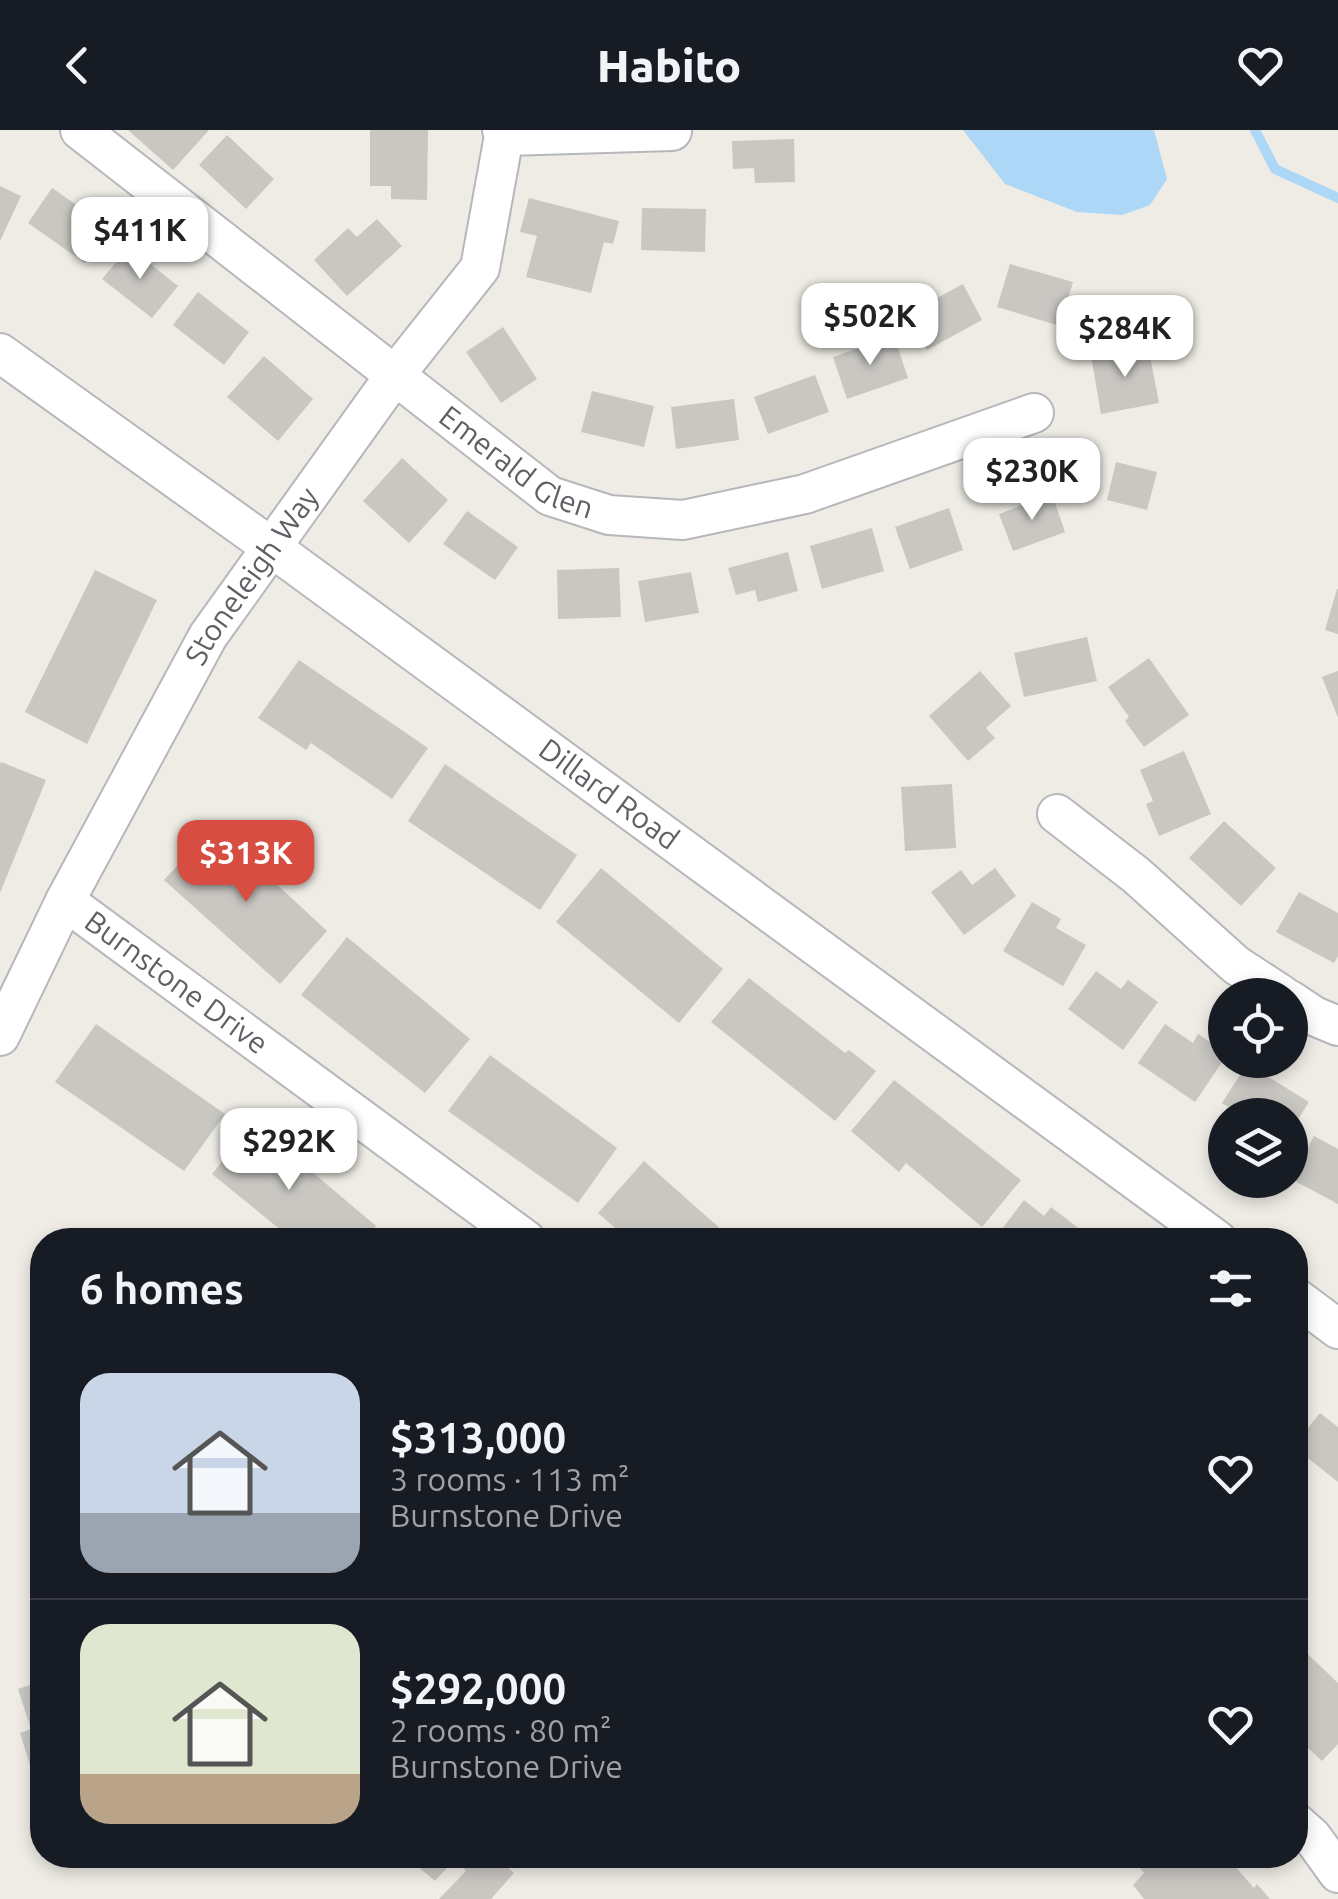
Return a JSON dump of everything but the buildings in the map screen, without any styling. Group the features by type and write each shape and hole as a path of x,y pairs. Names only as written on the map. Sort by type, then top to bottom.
{"street":[{"name":"Emerald Glen","path":"80,130 550,496 609,515 683,520 805,494 1034,414"},
{"path":"503,133 672,131"},
{"name":"Stoneleigh Way","path":"0,1036 65,901 208,636 396,374 480,268 503,133"},
{"name":"Dillard Road","path":"0,353 1201,1228"},
{"path":"1057,814 1257,978"},
{"name":"Burnstone Drive","path":"65,901 510,1228"},
{"path":"1308,1012 1338,1026"},
{"path":"1308,1307 1338,1329"},
{"path":"1308,1833 1338,1873"}],"water":[{"path":"963,130 1154,130 1167,179 1150,205 1122,215 1077,212 1005,184"}],"waterway":[{"path":"1255,130 1275,169 1338,198"}]}
